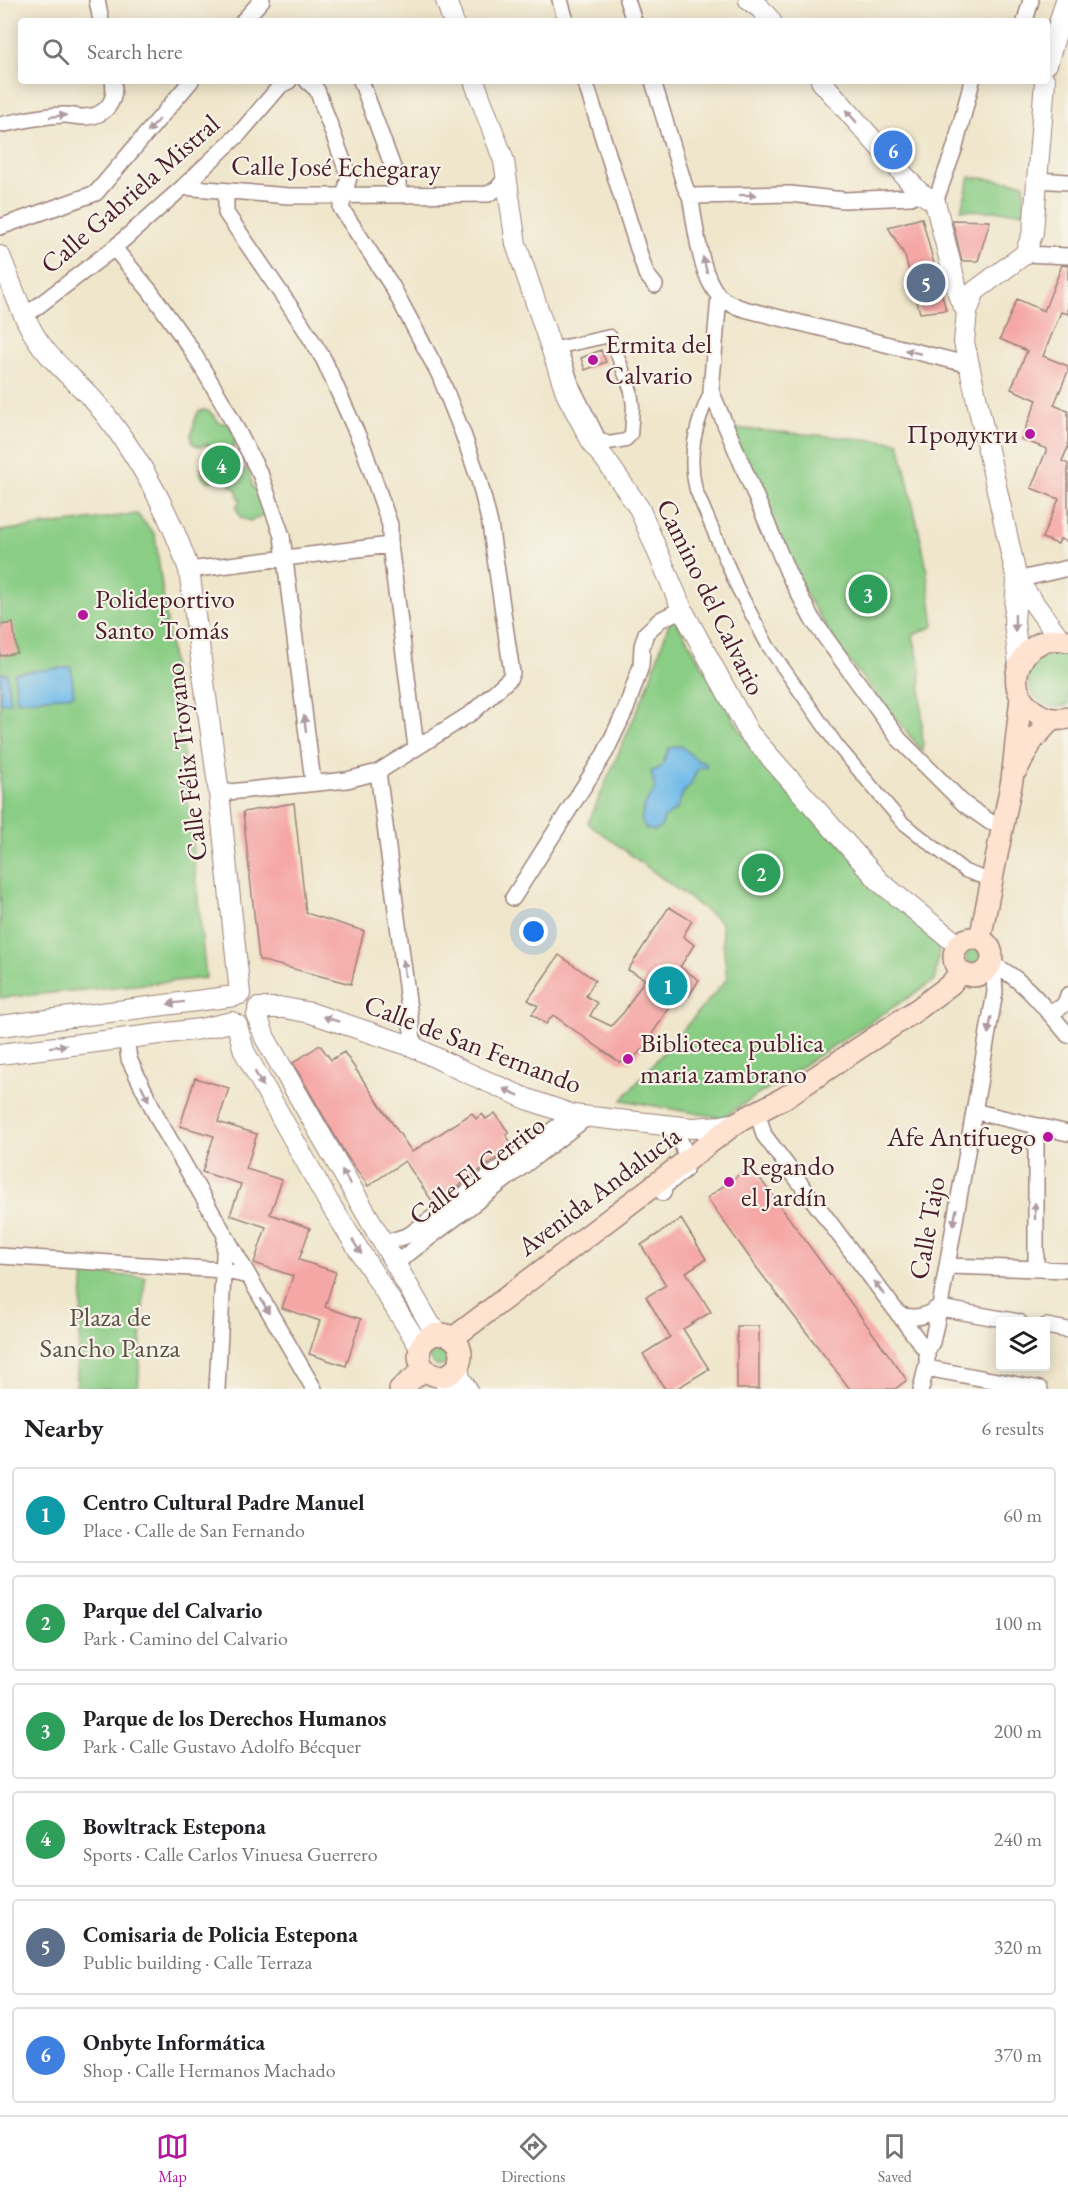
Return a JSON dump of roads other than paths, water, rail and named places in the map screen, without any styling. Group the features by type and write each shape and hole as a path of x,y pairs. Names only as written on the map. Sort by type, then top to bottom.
{"main road":[{"path":"1063,719 1030,709 1021,698 1016,676 1025,654 1035,645 1047,640 1064,640"},
{"path":"980,939 1012,780 1021,698"},
{"path":"1012,780 1032,741 1063,719"},
{"path":"968,938 980,939 990,946 993,959 989,967 975,976 961,971 957,967 954,956 958,945 968,938"},
{"name":"Avenida Andalucía","path":"443,1359 736,1123 784,1098 918,1009 951,984 961,971"},
{"name":"Avenida Andalucía","path":"400,1389 443,1359 568,1261 760,1121 784,1098"}],"street":[{"path":"97,0 100,18"},
{"path":"246,18 262,0"},
{"path":"446,0 452,18"},
{"path":"560,0 565,18"},
{"path":"627,0 633,18"},
{"path":"749,0 768,18"},
{"path":"1026,18 1031,0"},
{"path":"1050,54 1066,0"},
{"path":"0,125 64,115 83,117 102,113 111,102 113,84"},
{"path":"0,227 96,193 188,84"},
{"name":"Calle Gabriela Mistral","path":"25,316 114,248 183,187 240,133 284,84"},
{"path":"219,793 346,780 378,772 473,712 509,679 511,664 490,524 479,480 439,374 402,305 341,208 349,177 317,90 311,84"},
{"path":"362,84 398,181 398,195"},
{"name":"Camino del Calvario","path":"475,84 504,161 516,244 567,395 594,446 639,508 682,609 749,733 880,882 958,945"},
{"path":"586,84 646,274 655,285"},
{"path":"654,84 684,186 690,196 705,272 719,296 730,304 744,309 970,364"},
{"path":"824,84 927,197 959,297 967,312"},
{"path":"927,197 955,147 971,84"},
{"path":"1019,665 1014,622 1017,580 964,342 967,312 975,291 1025,254 1033,232 1045,84"},
{"path":"507,176 498,188 488,194 512,212"},
{"path":"1036,180 1068,182"},
{"name":"Calle José Echegaray","path":"183,187 289,196 488,194"},
{"path":"226,192 226,213 324,360 363,447 390,525 390,545 416,747"},
{"path":"690,196 790,194 844,200 927,197"},
{"path":"114,248 150,291 184,340 224,403 261,476 279,527 313,782"},
{"path":"1025,254 1068,256"},
{"name":"Calle Félix Troyano","path":"0,256 34,335 59,367 95,402 135,456 162,501 178,535 189,570 219,793 238,995"},
{"path":"719,296 711,391 698,419 691,462 696,490 738,587 768,646 837,745 902,822 965,871 993,881"},
{"path":"610,336 631,391 633,407 631,435 626,440 609,443 599,438 574,388 560,347 610,336"},
{"path":"711,391 767,526 812,619 899,740 964,804 990,822 1003,825"},
{"path":"189,570 390,545"},
{"path":"1017,580 1068,568"},
{"path":"1017,580 1064,640"},
{"path":"513,898 605,753 626,709 641,666 642,646 646,633 660,620 682,609"},
{"path":"378,772 414,1047"},
{"path":"989,967 1008,973 1068,1035"},
{"name":"Calle Tajo","path":"921,1389 927,1352 932,1342 940,1306 995,992 994,977 989,967"},
{"path":"238,995 230,1000 226,1011 234,1024 249,1061 328,1201 418,1344 443,1359 467,1389"},
{"path":"0,1026 238,995 252,998 265,1038 430,1324 443,1359"},
{"path":"1046,1011 1058,1010 1064,1006 1068,995"},
{"name":"Calle de San Fernando","path":"257,1012 285,1008 310,1012 414,1047 527,1099 581,1116 670,1127 708,1128 736,1123"},
{"path":"0,1054 249,1024 257,1012"},
{"path":"126,1038 129,1059 159,1121 314,1389"},
{"path":"975,1109 981,1113 1068,1133"},
{"name":"Calle El Cerrito","path":"385,1243 409,1235 581,1116"},
{"name":"Calle El Cerrito","path":"396,1263 581,1116"},
{"path":"760,1121 764,1135 927,1352"},
{"path":"1036,1269 1036,1135 1040,1126"},
{"path":"663,1193 665,1186 685,1170 686,1161 681,1139 670,1127"},
{"path":"217,1389 225,1238"},
{"path":"0,1256 224,1270 248,1276"},
{"path":"947,1266 1068,1270"},
{"path":"898,1314 907,1318 922,1317 940,1306 996,1318"},
{"path":"1050,1327 1068,1330"},
{"path":"926,1368 1040,1389"}],"water":[{"path":"71,667 74,695 17,701 14,673"},
{"path":"7,673 10,702 0,703 0,674"},
{"path":"681,746 697,760 705,763 707,767 698,768 690,786 683,793 677,809 664,818 661,827 655,831 646,829 641,820 644,806 655,789 651,772 661,767 669,748"}],"place":[{"name":"Onbyte Informática","path":"893,150"},
{"name":"Comisaria de Policia Estepona","path":"926,283"},
{"name":"Ermita del Calvario","path":"593,360"},
{"name":"Продукти","path":"1030,434"},
{"name":"Bowltrack Estepona","path":"221,465"},
{"name":"Parque de los Derechos Humanos","path":"868,594"},
{"name":"Polideportivo Santo Tomás","path":"83,615"},
{"name":"Parque del Calvario","path":"761,873"},
{"name":"Centro Cultural Padre Manuel","path":"668,986"},
{"name":"Biblioteca publica maria zambrano","path":"628,1059"},
{"name":"Afe Antifuego","path":"1048,1137"},
{"name":"Regando el Jardín","path":"729,1182"}],"park label":[{"name":"Plaza de Sancho Panza","path":"110,1332"}]}
